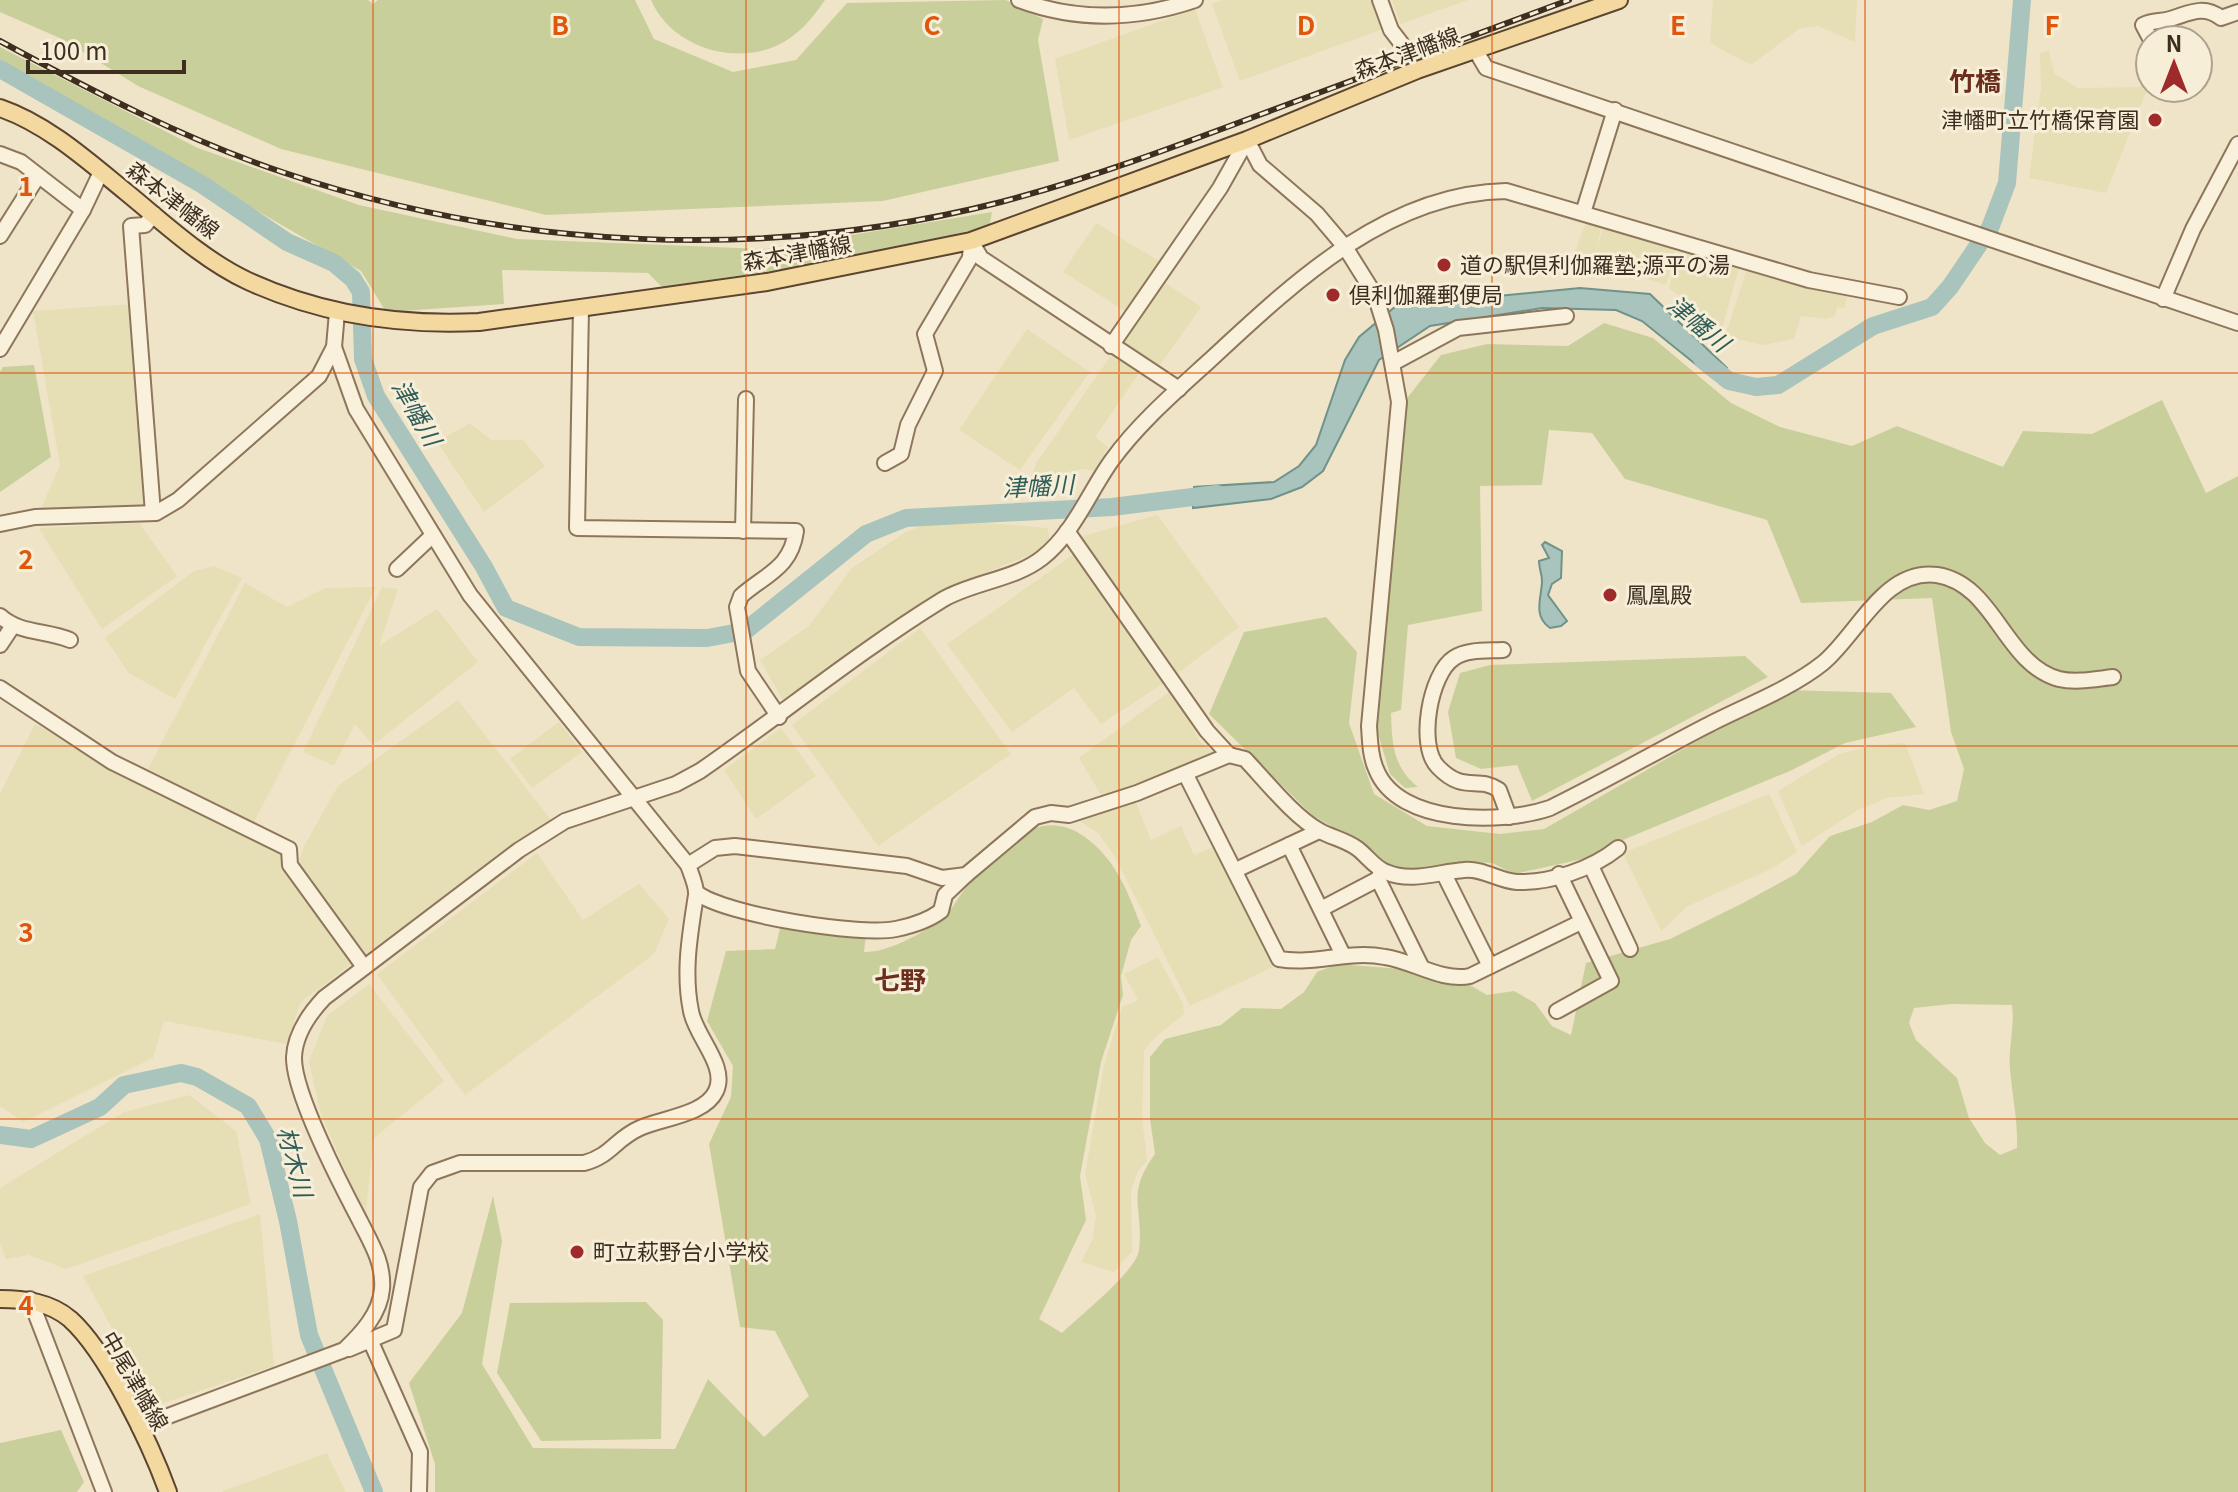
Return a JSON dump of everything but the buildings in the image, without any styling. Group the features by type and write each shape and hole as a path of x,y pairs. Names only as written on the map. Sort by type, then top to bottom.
{"main road":[{"name":"森本津幡線","path":"0,108 69,146 203,253 247,280 337,312 384,321 432,324 479,322 767,282 971,241 1247,140 1417,70 1619,0"},
{"name":"中尾津幡線","path":"0,1299 30,1299 69,1318 95,1350 139,1427 168,1492"}],"street":[{"path":"1019,0 1041,9 1103,17 1164,11 1195,0"},
{"path":"1380,0 1391,30 1401,43"},
{"path":"2145,24 2155,19 2169,19 2184,11 2212,11 2221,18 2238,12"},
{"path":"1476,51 1486,68 2238,323"},
{"path":"1583,213 1615,110"},
{"path":"1247,140 1260,165 1317,214 1345,247 1375,295 1393,363 1399,402 1369,726 1375,769 1383,782 1407,802 1433,814 1509,817 1527,816 1550,808 1815,669 1889,590 1905,578 1932,575 1958,582 1974,594 2030,664 2044,673 2062,680 2113,677"},
{"path":"1111,346 1220,188 1247,140"},
{"path":"2163,299 2232,169 2238,144"},
{"path":"0,154 21,162 83,210"},
{"path":"2,340 83,210 101,172"},
{"path":"0,235 38,176"},
{"path":"344,1350 363,1333 382,1290 377,1250 327,1155 300,1084 294,1057 311,1012 324,998 519,850 565,821 676,784 700,771 918,615 969,586 1041,559 1067,531 1112,460 1179,389 1274,302 1345,247 1377,227 1455,197 1484,191 1506,191 1809,280 1899,297"},
{"path":"153,513 131,226 145,225 154,214"},
{"path":"971,241 981,258 1179,389"},
{"path":"885,463 901,454 908,425 935,371 925,334 970,258 971,241"},
{"path":"581,308 577,528 796,531 794,546 786,562 773,575 741,596 737,607 751,678 779,717"},
{"path":"0,524 35,517 153,513 178,500 319,376 334,347 337,312"},
{"path":"1393,363 1458,328 1566,316"},
{"path":"139,1427 283,1376 394,1330 421,1187 432,1173 460,1163 584,1163 603,1158 638,1128 705,1105 716,1091 718,1070 691,1013 687,944 697,893 688,865 470,595 356,409 334,347"},
{"path":"743,531 746,399"},
{"path":"1067,531 1207,731 1229,755 1245,759 1319,831 1341,838 1380,875 1421,966"},
{"path":"397,569 433,535"},
{"path":"0,616 12,627 53,633 70,640"},
{"path":"0,645 12,627"},
{"path":"1503,650 1464,653 1440,671 1433,684 1430,751 1439,769 1462,785 1485,783 1499,790 1509,817"},
{"path":"0,688 112,762 289,849 290,865 364,967"},
{"path":"697,893 708,902 743,912 870,931 895,929 941,911 945,895 1035,817 1051,813 1069,815 1186,775 1229,755"},
{"path":"1186,775 1279,959 1320,962 1343,955 1386,957 1457,979 1581,922"},
{"path":"1236,870 1319,831"},
{"path":"1289,845 1343,955"},
{"path":"688,865 715,848 735,846 907,866 930,877 966,875"},
{"path":"1321,909 1380,875 1416,877 1478,871 1515,882 1591,866 1618,848"},
{"path":"1591,866 1630,949"},
{"path":"1444,874 1490,966"},
{"path":"1557,1011 1611,981 1559,874"},
{"path":"30,1299 104,1492"},
{"path":"371,1342 420,1452 419,1492"}],"shaded area":[{"path":"1222,0 1373,0 1383,29 1240,81 1212,4"},
{"path":"1392,0 1468,0 1400,24"},
{"path":"1713,0 1857,0 1855,42 1818,26 1799,29 1751,65 1710,43"},
{"path":"1195,9 1223,87 1069,140 1055,59"},
{"path":"2049,51 2054,73 2078,88 2134,87 2134,104 2141,104 2106,193 2029,178 2041,88 2040,53"},
{"path":"1588,217 1603,222 1595,254 1605,222 1677,244 1666,285 1619,270 1567,272"},
{"path":"1096,223 1164,264 1128,313 1063,272"},
{"path":"1681,246 1740,264 1722,329 1669,288"},
{"path":"1748,266 1848,294 1844,308 1837,307 1835,316 1827,319 1801,316 1794,339 1763,345 1741,340 1726,333"},
{"path":"1161,280 1201,307 1156,371 1118,342"},
{"path":"133,304 147,505 40,511 60,465 33,311"},
{"path":"1027,329 1090,372 1020,470 959,430"},
{"path":"1112,354 1140,372 1095,437 1108,447 1094,471 1085,469 1030,478 1037,462"},
{"path":"470,423 491,440 523,440 545,466 484,512 437,442"},
{"path":"1157,515 1239,627 1178,673 1080,537"},
{"path":"139,523 177,576 102,629 39,528"},
{"path":"988,523 1048,528 1049,539 1034,553 944,590 784,702 760,660 809,626 852,568 904,533 923,525"},
{"path":"1074,554 1164,683 1101,724 1074,688 1012,732 947,644"},
{"path":"214,566 242,578 175,699 129,673 105,638 194,571"},
{"path":"245,583 287,607 325,588 376,587 254,822 148,769"},
{"path":"382,587 398,589 379,646 437,609 478,662 373,745 355,724 334,766 303,752"},
{"path":"920,628 1011,754 878,846 792,725"},
{"path":"1173,689 1200,742 1218,755 1103,798 1079,758"},
{"path":"458,700 551,820 366,957 297,868 303,848 338,786"},
{"path":"559,722 582,752 532,788 510,759"},
{"path":"35,724 287,857 353,963 301,1002 286,1044 164,1021 153,1058 23,1122 0,1106 0,793"},
{"path":"781,728 816,776 756,819 724,770"},
{"path":"1905,743 1924,794 1887,798 1856,811 1802,846 1778,791 1839,754 1875,745"},
{"path":"1769,794 1797,852 1773,868 1688,906 1661,931 1623,853"},
{"path":"1134,798 1151,840 1181,826 1194,855 1213,847 1273,967 1190,1006 1115,857 1099,834 1079,820"},
{"path":"537,853 583,920 639,884 669,919 654,954 465,1095 377,974"},
{"path":"1158,957 1183,1004 1184,1014 1153,1039 1144,1051 1142,1119 1147,1160 1138,1171 1131,1191 1132,1251 1114,1272 1081,1262 1093,1239 1096,1216 1085,1174 1104,1065 1122,1007 1138,1000 1124,974"},
{"path":"369,984 444,1081 374,1138 365,1218 320,1111 309,1061 327,1016"},
{"path":"189,1095 236,1131 251,1204 66,1269 29,1255 6,1259 0,1243 0,1188 124,1112"},
{"path":"260,1214 274,1366 155,1406 83,1276"},
{"path":"326,1453 346,1492 221,1492"}],"green space":[{"path":"0,0 368,0 373,4 378,0 635,0 654,39 733,72 796,60 847,3 1006,0 1043,19 1038,40 1059,161 883,201 546,215 281,149 138,86 62,39 0,12"},
{"path":"651,0 825,0 804,26 784,42 758,52 740,54 722,52 687,40 660,16"},
{"path":"0,47 198,148 359,205 517,239 765,249 992,212 989,229 851,259 662,287 648,273 502,270 504,304 386,312 361,271 0,62"},
{"path":"1604,323 1653,338 1731,403 1780,427 1852,446 1897,426 2003,467 2023,431 2092,434 2162,400 2206,493 2238,476 2238,1492 435,1492 435,1464 409,1383 462,1313 493,1196 502,1241 482,1364 533,1448 675,1449 708,1379 764,1437 809,1396 775,1331 740,1327 709,1144 731,1097 733,1066 707,1021 726,951 775,949 781,925 866,935 864,952 894,946 942,919 1000,850 1029,830 1044,826 1061,826 1077,832 1109,861 1124,886 1141,926 1131,940 1121,976 1123,995 1101,1062 1080,1176 1086,1220 1039,1319 1062,1333 1118,1281 1136,1259 1140,1235 1138,1191 1155,1154 1150,1119 1150,1057 1165,1039 1221,1025 1242,1008 1281,1009 1304,992 1317,972 1338,964 1401,969 1470,985 1487,995 1514,991 1535,1003 1552,1026 1571,1035 1586,963 1670,939 1741,904 1796,874 1830,836 1872,822 1903,805 1929,810 1957,801 1964,769 1951,732 1932,598 1801,603 1767,520 1625,479 1592,433 1549,430 1542,485 1480,486 1482,611 1408,625 1401,710 1391,713 1391,724 1399,763 1418,787 1405,788 1390,774 1376,727 1408,397 1441,355 1487,344 1568,346","holes":["1951,1004 2012,1005 2010,1060 2017,1148 2000,1155 1985,1143 1969,1118 1957,1078 1916,1040 1909,1023 1914,1008"]},
{"path":"34,365 51,457 0,492 0,372 3,367"},
{"path":"1326,617 1357,652 1349,723 1374,794 1427,826 1500,834 1544,829 1786,690 1891,693 1916,727 1845,743 1790,771 1613,844 1592,857 1514,874 1492,863 1465,862 1424,872 1390,869 1351,838 1312,815 1209,714 1244,632"},
{"path":"1745,656 1768,677 1532,801 1517,765 1481,769 1456,758 1448,712 1460,673 1490,665"},
{"path":"646,1302 663,1320 661,1439 541,1441 497,1373 510,1303"},
{"path":"61,1430 84,1482 77,1492 0,1492 0,1443"}],"water":[{"path":"1580,288 1650,294 1727,368 1714,379 1642,321 1616,310 1542,308 1430,326 1379,360 1323,471 1302,487 1271,499 1193,508 1194,487 1274,482 1299,466 1316,445 1345,360 1359,337 1396,306"},
{"path":"1545,542 1562,551 1561,578 1552,584 1548,595 1567,621 1550,628 1541,618 1539,606 1542,581 1539,561 1549,558 1542,545"}],"waterway":[{"name":"津幡川","path":"1702,359 1729,381 1756,387 1778,385 1873,326 1932,307 1950,287 1990,228 2007,183 2022,0"},
{"name":"津幡川","path":"0,69 203,185 287,242 334,263 353,279 361,292 363,359 376,396 484,567 506,608 579,637 707,638 745,631 866,534 906,518 1112,507 1217,494"},
{"name":"材木川","path":"0,1135 31,1139 100,1107 124,1085 181,1073 197,1077 248,1106 268,1139 288,1221 309,1335 374,1492"}],"railway":[{"path":"0,41 176,130 248,160 372,199 460,218 550,232 641,239 732,239 822,234 912,221 1034,193 1163,151 1569,0"}],"place":[{"name":"津幡町立竹橋保育園","path":"2155,120"},
{"name":"道の駅倶利伽羅塾;源平の湯","path":"1444,265"},
{"name":"倶利伽羅郵便局","path":"1333,295"},
{"name":"鳳凰殿","path":"1610,595"},
{"name":"町立萩野台小学校","path":"577,1252"}],"district":[{"name":"竹橋","path":"1975,82"},
{"name":"七野","path":"900,981"}]}
